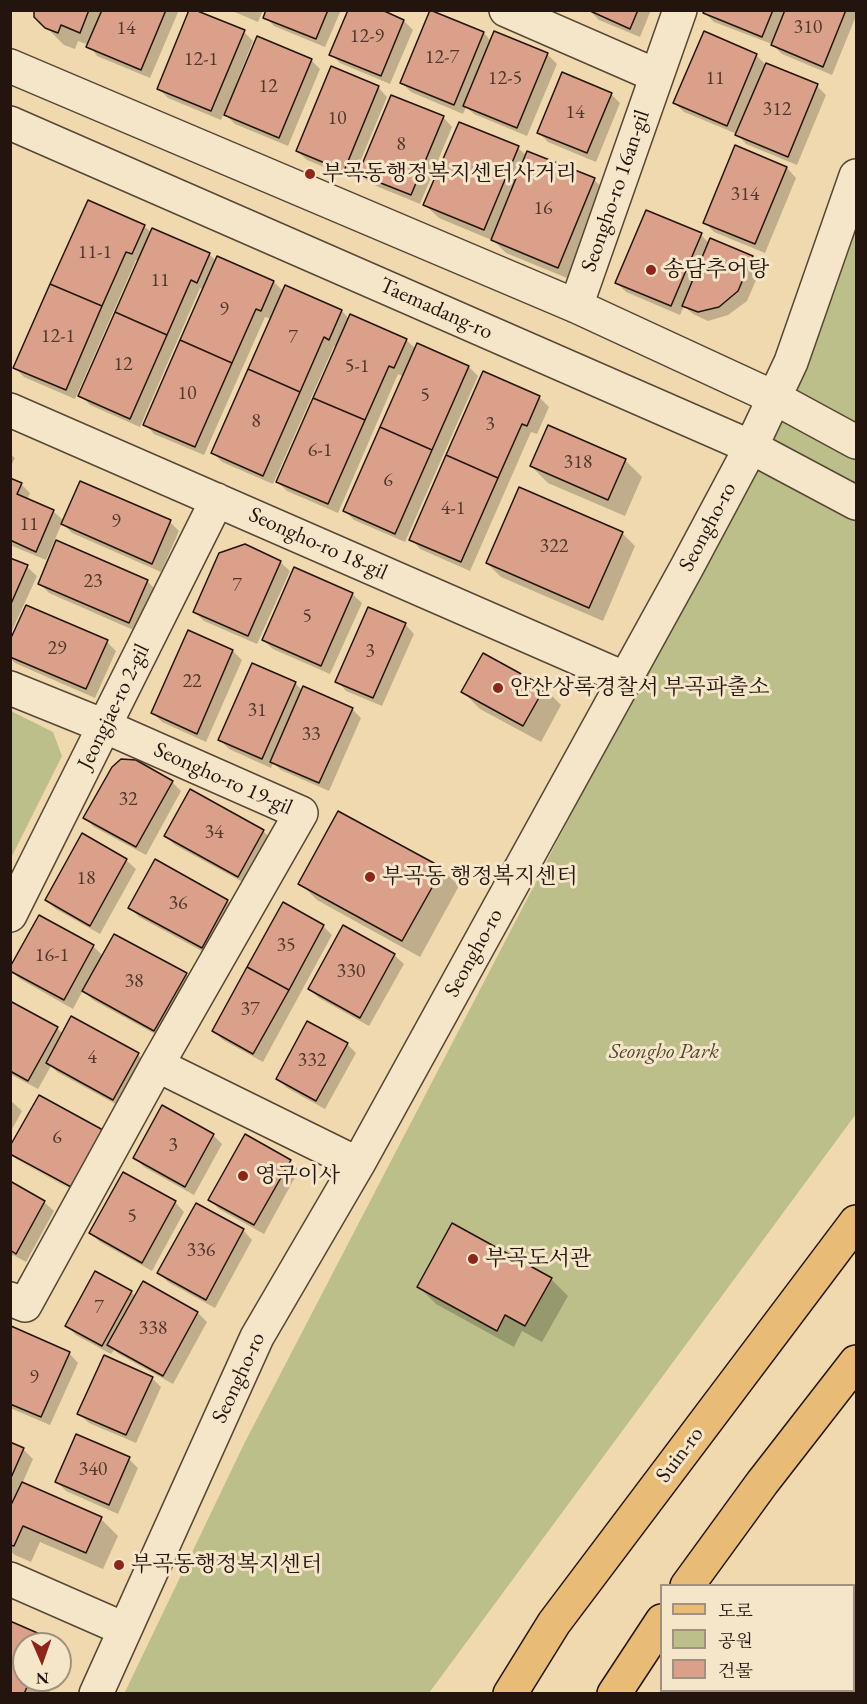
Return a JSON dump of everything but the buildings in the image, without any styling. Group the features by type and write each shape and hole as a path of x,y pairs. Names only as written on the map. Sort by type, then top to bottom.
{"main road":[{"name":"Suin-ro","path":"510,1694 555,1623 690,1440 856,1222"},
{"path":"688,1584 762,1483 856,1362"},
{"path":"614,1694 660,1624"}],"street":[{"path":"507,10 656,75"},
{"name":"Seongho-ro 16an-gil","path":"576,306 680,10"},
{"path":"10,66 576,306 775,398 856,442"},
{"name":"Taemadang-ro","path":"10,123 751,447 856,503"},
{"name":"Seongho-ro","path":"96,1694 257,1337 358,1164 626,679 751,447 791,362 856,176"},
{"name":"Seongho-ro 18-gil","path":"10,410 626,679"},
{"name":"Jeongjae-ro 2-gil","path":"10,915 217,500"},
{"name":"Seongho-ro 19-gil","path":"10,688 104,726 301,813 157,1065 24,1305 10,1299"},
{"path":"157,1065 358,1164"},
{"path":"10,1579 124,1629"}],"green space":[{"name":"Seongho Park","path":"856,223 856,1114 429,1693 124,1694 245,1442 805,364"},
{"path":"11,711 53,732 62,756 11,858"}],"place":[{"name":"부곡동행정복지센터사거리","path":"310,174"},
{"name":"송담추어탕","path":"651,270"},
{"name":"안산상록경찰서 부곡파출소","path":"498,688"},
{"name":"부곡동 행정복지센터","path":"370,877"},
{"name":"영구이사","path":"243,1176"},
{"name":"부곡도서관","path":"473,1259"},
{"name":"부곡동행정복지센터","path":"119,1565"}]}
